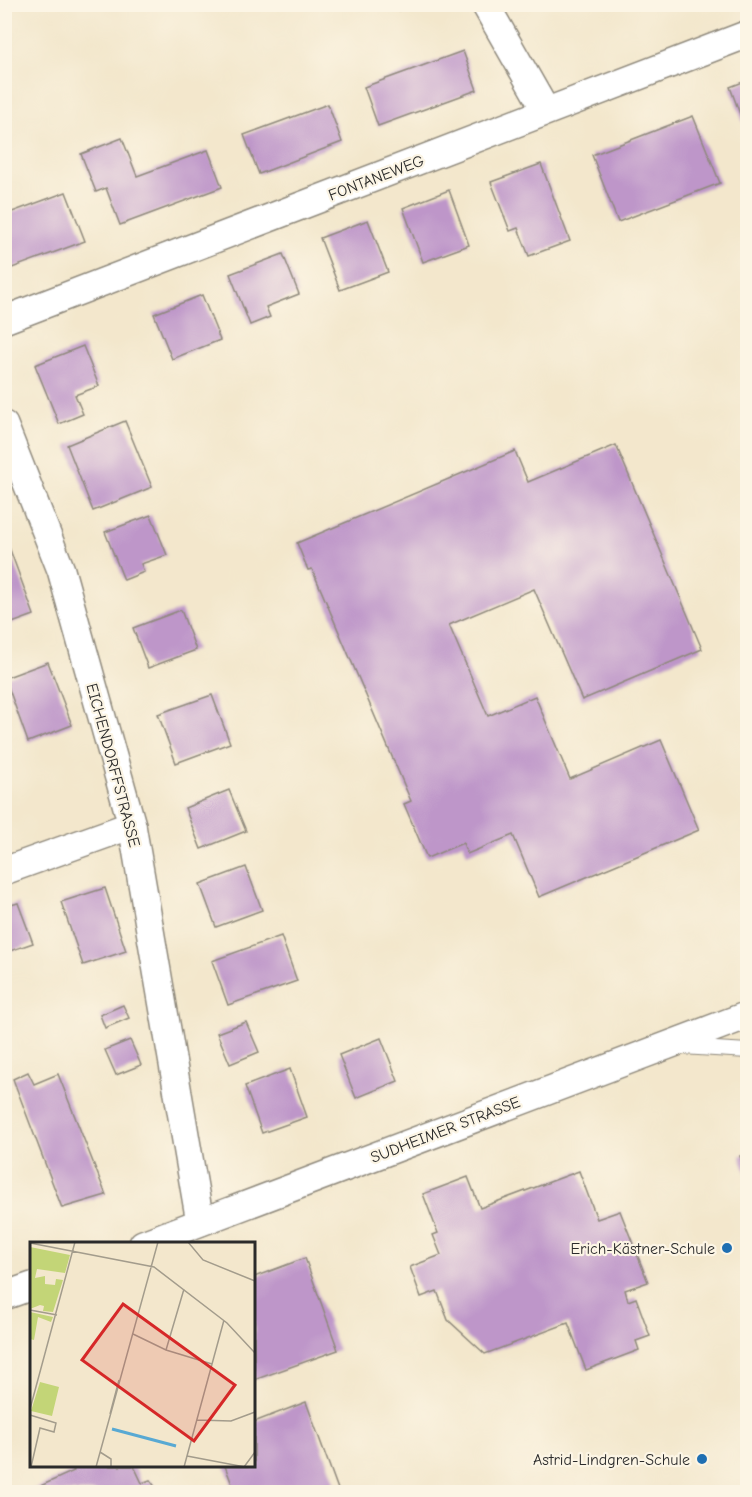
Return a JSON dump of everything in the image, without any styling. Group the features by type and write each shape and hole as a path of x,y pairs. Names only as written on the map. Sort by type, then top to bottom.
{"street":[{"path":"485,4 546,111"},
{"name":"FONTANEWEG","path":"4,320 747,34"},
{"name":"EICHENDORFFSTRASSE","path":"4,425 61,570 132,825 200,1222"},
{"path":"4,871 132,825"},
{"name":"SUDHEIMER STRASSE","path":"148,1242 747,1015"},
{"path":"4,1296 30,1287"}],"lane":[{"path":"665,1046 747,1051"}],"building":[{"path":"396,4 415,4 415,5 398,11"},
{"path":"463,51 477,90 378,126 364,87"},
{"path":"748,80 748,133 747,133 730,87"},
{"path":"328,104 342,142 259,174 244,135"},
{"path":"693,116 720,183 618,222 592,155"},
{"path":"122,138 137,176 208,150 222,187 120,225 106,188 96,192 81,154"},
{"path":"541,164 570,241 529,256 518,228 510,231 491,182"},
{"path":"449,190 469,245 423,262 403,208"},
{"path":"66,192 85,241 4,271 4,215"},
{"path":"368,220 388,272 340,290 320,238"},
{"path":"283,254 299,294 266,307 270,317 250,325 230,274"},
{"path":"202,295 220,340 172,359 154,314"},
{"path":"83,346 99,386 75,395 83,414 59,424 35,365"},
{"path":"125,421 152,487 93,511 67,445"},
{"path":"616,445 702,649 582,700 534,589 449,625 488,716 535,696 570,779 661,740 699,830 539,897 513,835 467,854 463,843 427,858 404,804 411,801 312,569 308,570 297,543 515,451 528,482"},
{"path":"151,515 167,555 141,564 144,572 124,580 105,532"},
{"path":"9,547 34,615 4,626 4,549"},
{"path":"181,610 196,650 148,668 133,628"},
{"path":"48,662 72,725 28,742 5,678"},
{"path":"212,695 230,743 176,763 158,714"},
{"path":"229,790 246,831 201,849 185,808"},
{"path":"246,867 262,910 216,927 200,884"},
{"path":"105,888 126,951 83,965 61,902"},
{"path":"18,903 33,943 4,953 4,907"},
{"path":"281,936 297,981 228,1005 212,961"},
{"path":"123,1005 129,1018 105,1028 100,1015"},
{"path":"246,1022 259,1052 230,1064 217,1033"},
{"path":"381,1038 398,1081 356,1098 339,1055"},
{"path":"130,1040 141,1065 116,1075 105,1050"},
{"path":"290,1069 307,1117 262,1133 245,1086"},
{"path":"28,1072 34,1084 58,1074 106,1195 62,1208 13,1079"},
{"path":"748,1153 748,1176 747,1176 740,1156"},
{"path":"579,1171 597,1219 620,1211 648,1282 625,1290 628,1301 636,1298 650,1336 636,1341 639,1350 586,1370 568,1323 485,1354 448,1320 437,1291 421,1297 410,1267 441,1255 433,1235 438,1233 423,1194 468,1177 480,1208"},
{"path":"305,1258 338,1350 255,1380 255,1277"},
{"path":"306,1402 339,1492 235,1492 225,1467 255,1467 255,1422"},
{"path":"72,1467 134,1467 142,1483 150,1480 159,1492 27,1492 74,1471"}],"place":[{"name":"Erich-Kästner-Schule","path":"727,1248"},
{"name":"Astrid-Lindgren-Schule","path":"702,1459"}]}
